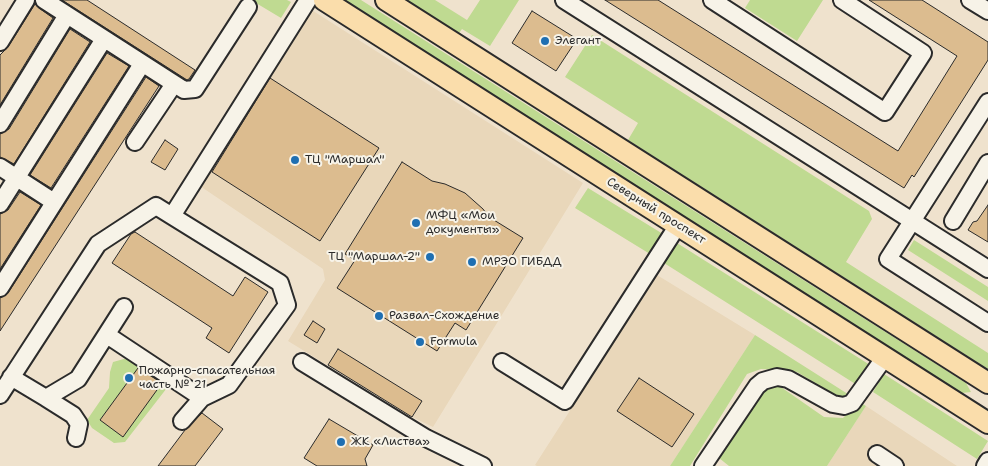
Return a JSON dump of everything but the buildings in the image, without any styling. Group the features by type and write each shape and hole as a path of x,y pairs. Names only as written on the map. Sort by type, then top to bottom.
{"main road":[{"name":"Северный проспект","path":"324,0 885,357 986,419"},
{"path":"386,0 988,383"}],"street":[{"path":"0,42 26,0"},
{"path":"44,0 184,90 194,89 248,7"},
{"path":"172,216 308,0"},
{"path":"564,0 988,269"},
{"path":"712,0 885,112 923,53 842,0"},
{"path":"970,0 988,10"},
{"path":"0,124 68,15"},
{"path":"0,204 104,39"},
{"path":"0,288 142,64"},
{"path":"135,142 174,84"},
{"path":"988,102 911,220 888,259 988,323"},
{"path":"953,221 988,163"},
{"path":"0,167 54,202"},
{"path":"0,395 98,244 156,206 280,284 287,305 229,385 202,398 182,421"},
{"path":"502,362 566,401 678,225"},
{"path":"46,398 78,379 124,307"},
{"path":"107,335 202,398"},
{"path":"703,466 757,386 763,382 777,378 788,379 833,404 844,406 852,403 885,357"},
{"path":"302,362 426,438 483,466"},
{"path":"11,377 74,415 79,424 76,438"},
{"path":"877,454 895,466"},
{"path":"985,466 988,461"}],"shaded area":[{"path":"307,7 583,183 433,427 412,417 288,341 325,280 323,269 197,184"},
{"path":"657,275 755,335 670,466 535,465"},
{"path":"866,406 957,466 827,466"}],"green space":[{"path":"251,0 287,0 291,2 281,18"},
{"path":"345,0 361,0 966,383 971,392 962,393"},
{"path":"407,0 435,0 467,20 480,0 519,0 490,46 462,29 459,33"},
{"path":"750,0 823,0 797,41 745,8"},
{"path":"592,35 869,211 872,219 846,262 988,353 988,369 628,140 638,123 565,77"},
{"path":"588,188 663,234 650,254 575,208"},
{"path":"914,240 988,287 988,301 908,250"},
{"path":"677,243 870,365 857,385 664,263"},
{"path":"755,335 851,396 842,399 797,372 761,369 747,374 690,466 670,466"},
{"path":"142,354 170,384 125,442 114,443 92,428 87,420 109,388 113,362"},
{"path":"884,374 988,441 977,459 873,392"},
{"path":"778,385 824,417 843,418 859,402 866,406 827,466 729,466 719,458 758,394 769,386"}],"place":[{"name":"Элегант","path":"545,41"},
{"name":"ТЦ \"Маршал\"","path":"295,160"},
{"name":"МФЦ «Мои документы»","path":"416,223"},
{"name":"ТЦ \"Маршал-2\"","path":"430,257"},
{"name":"МРЭО ГИБДД","path":"472,262"},
{"name":"Развал-Схождение","path":"379,316"},
{"name":"Formula","path":"420,342"},
{"name":"Пожарно-спасательная часть № 21","path":"129,378"},
{"name":"ЖК «Листва»","path":"341,442"}]}
